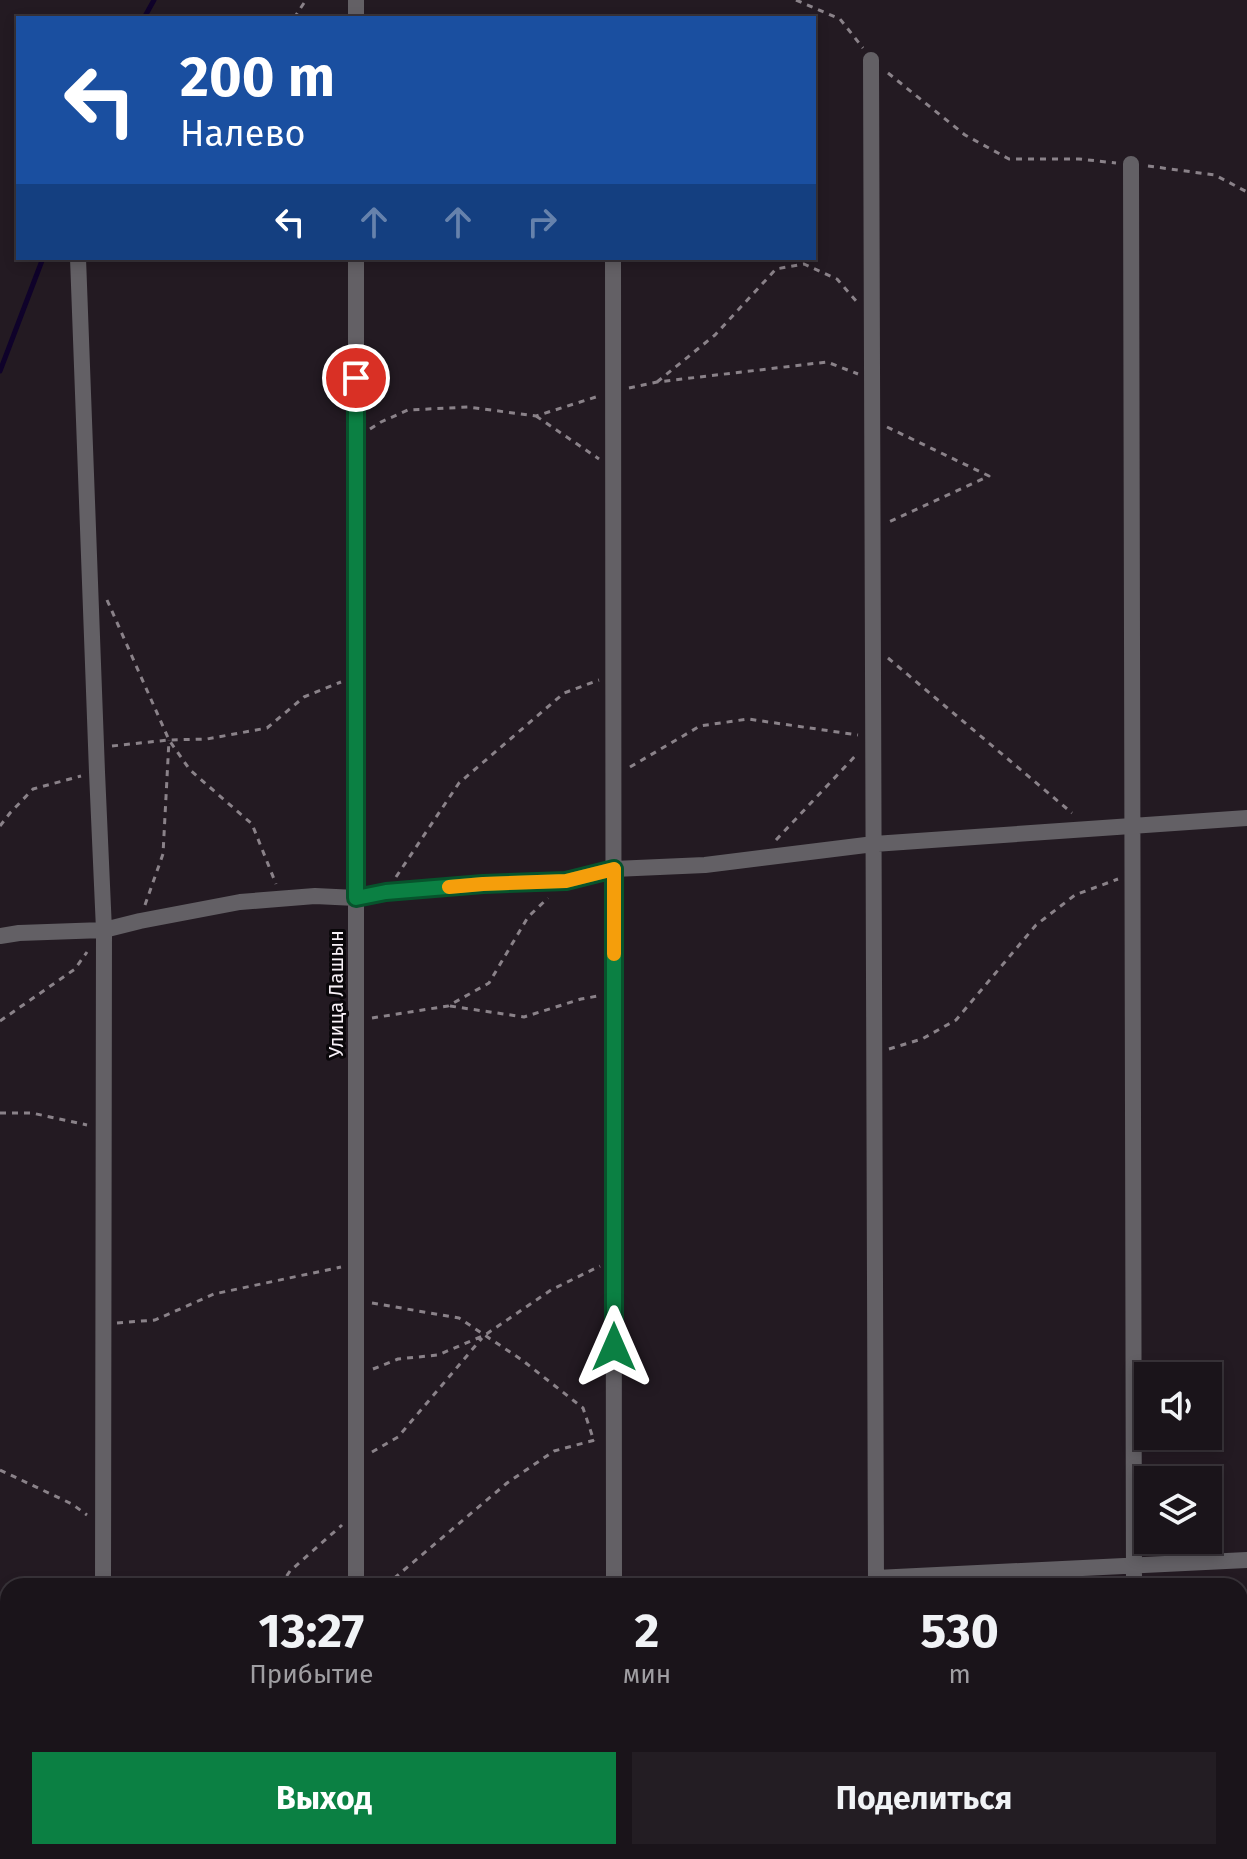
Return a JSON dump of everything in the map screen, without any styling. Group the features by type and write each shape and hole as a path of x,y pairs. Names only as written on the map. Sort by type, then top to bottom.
{"street":[{"path":"871,60 876,1578"},
{"path":"1131,164 1134,1578"},
{"path":"78,260 104,930 103,1578"},
{"name":"Улица Лашын","path":"356,260 356,1578"},
{"path":"613,260 614,1578"},
{"path":"0,936 104,930 240,902 315,896 356,898 386,892 483,884 566,881 614,869 705,865 874,844 1247,818"},
{"path":"937,1578 1247,1560"}],"path":[{"path":"796,0 840,19 871,60 965,135 1009,159 1079,159 1215,175 1247,192"},
{"path":"657,382 715,335 776,269 804,264 837,279 872,320"},
{"path":"536,416 613,469"},
{"path":"872,420 989,476 873,530"},
{"path":"101,588 169,740 190,770 252,824 281,899"},
{"path":"873,645 1091,829"},
{"path":"386,892 459,783 564,693 614,675"},
{"path":"96,748 207,739 267,728 304,697 356,676"},
{"path":"614,776 700,726 748,719 873,737"},
{"path":"760,858 873,737"},
{"path":"140,921 163,854 169,740"},
{"path":"0,826 33,789 97,772"},
{"path":"875,1053 922,1039 956,1020 1036,925 1075,895 1132,873"},
{"path":"448,1006 489,983 528,917 566,881"},
{"path":"0,1021 75,969 104,930"},
{"path":"356,1021 448,1006 524,1017 581,999 614,993"},
{"path":"0,1113 32,1113 103,1128"},
{"path":"356,1376 398,1359 438,1355 485,1335 551,1290 614,1259"},
{"path":"103,1324 155,1320 214,1294 356,1263"},
{"path":"356,1301 459,1318 522,1360 583,1408 594,1441"},
{"path":"356,1462 398,1437 485,1335"},
{"path":"394,1578 507,1483 554,1451 614,1435"},
{"path":"0,1470 72,1504 103,1527"},
{"path":"285,1578 356,1512"}],"waterway":[{"path":"145,16 154,0"},
{"path":"0,371 42,260"}],"slow traffic":[{"path":"449,887 566,881 614,869 614,954"}],"route":[{"path":"356,378 356,898 386,892 483,884 566,881 614,869 614,1347"}]}
